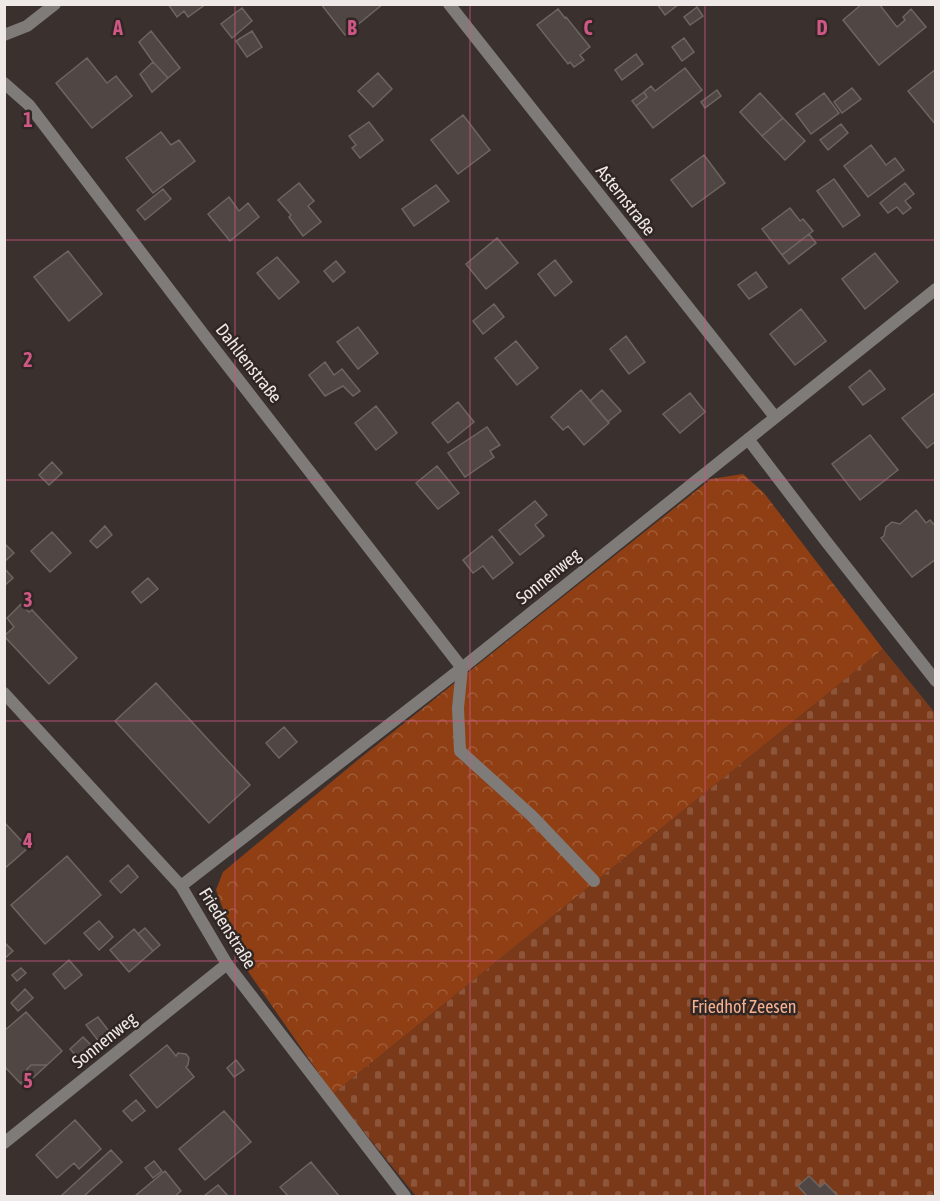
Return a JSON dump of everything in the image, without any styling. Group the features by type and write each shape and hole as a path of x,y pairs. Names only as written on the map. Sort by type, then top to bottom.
{"street":[{"path":"4,35 27,26 55,4"},
{"name":"Asternstraße","path":"449,4 775,417"},
{"name":"Dahlienstraße","path":"4,83 29,105 462,668"},
{"name":"Sonnenweg","path":"181,886 462,668 936,289"},
{"path":"748,439 936,681"},
{"path":"462,668 458,708 460,751 532,816 594,881"},
{"name":"Friedenstraße","path":"4,693 181,886 227,964 405,1197"},
{"name":"Sonnenweg","path":"4,1143 227,964"}],"green space":[{"path":"743,474 764,493 883,649 333,1094 245,967 216,890 223,872 359,759 711,479"},
{"name":"Friedhof Zeesen","path":"883,649 935,713 935,1196 416,1196 333,1094"}],"building":[{"path":"168,4 206,4 188,17 184,11 177,17"},
{"path":"321,4 383,4 345,35"},
{"path":"657,4 679,4 665,15"},
{"path":"862,4 879,4 897,27 905,20 903,17 911,9 926,27 879,65 843,20"},
{"path":"697,7 703,16 690,25 684,17"},
{"path":"242,8 252,21 232,38 221,24"},
{"path":"558,9 590,47 580,55 584,60 574,67 570,62 568,64 537,25"},
{"path":"151,31 180,68 168,78 139,42"},
{"path":"252,31 262,47 247,57 236,41"},
{"path":"684,38 694,52 682,61 672,47"},
{"path":"636,54 643,64 622,80 615,70"},
{"path":"87,58 107,83 116,76 132,96 92,128 56,83"},
{"path":"153,62 168,78 152,92 140,74"},
{"path":"685,68 702,90 653,128 636,106 647,97 644,92 651,86 655,91"},
{"path":"936,69 936,125 908,91"},
{"path":"378,73 392,89 373,107 358,91"},
{"path":"852,88 861,99 842,113 834,102"},
{"path":"717,90 721,96 705,108 701,102"},
{"path":"644,92 647,97 636,106 632,101"},
{"path":"760,93 783,118 762,136 740,112"},
{"path":"824,93 839,113 811,134 796,114"},
{"path":"463,115 490,150 458,174 431,140"},
{"path":"783,118 805,141 785,160 762,136"},
{"path":"369,122 383,140 360,158 352,148 356,145 349,136"},
{"path":"841,124 848,133 828,150 820,140"},
{"path":"161,132 171,145 179,140 195,161 153,193 126,158"},
{"path":"871,145 886,165 895,158 904,170 868,197 844,166"},
{"path":"704,155 725,183 692,207 671,180"},
{"path":"834,179 860,215 843,227 817,191"},
{"path":"299,183 314,201 308,206 321,222 303,236 289,217 291,215 278,200"},
{"path":"905,183 914,194 905,201 911,208 903,214 897,207 888,213 880,203"},
{"path":"436,185 449,201 414,226 402,209"},
{"path":"163,189 171,199 145,220 137,210"},
{"path":"229,197 239,211 248,203 259,217 230,241 208,214"},
{"path":"790,208 800,221 803,219 813,231 782,255 762,229"},
{"path":"809,234 816,243 789,264 782,255"},
{"path":"497,238 518,263 486,289 466,264"},
{"path":"68,251 102,294 69,321 34,277"},
{"path":"875,253 898,282 865,309 842,279"},
{"path":"277,257 299,282 279,299 257,273"},
{"path":"555,260 572,282 555,296 538,274"},
{"path":"336,261 345,272 333,282 324,271"},
{"path":"756,272 767,287 749,299 738,285"},
{"path":"494,304 504,317 483,334 473,321"},
{"path":"801,309 826,341 795,365 770,334"},
{"path":"358,327 378,353 358,369 337,342"},
{"path":"626,336 645,362 629,374 610,349"},
{"path":"516,341 538,368 517,385 495,358"},
{"path":"325,362 334,375 342,369 360,391 353,396 343,386 325,396 309,375"},
{"path":"870,370 885,389 863,405 849,387"},
{"path":"581,390 609,423 584,445 568,426 563,430 551,417"},
{"path":"602,390 621,411 608,422 590,401"},
{"path":"936,392 936,441 927,448 902,418"},
{"path":"690,393 705,412 680,433 663,414"},
{"path":"458,402 474,422 448,443 432,423"},
{"path":"376,406 397,433 376,450 355,423"},
{"path":"487,427 500,445 490,451 494,457 465,477 448,453"},
{"path":"870,435 898,470 860,500 832,464"},
{"path":"52,462 62,473 49,485 39,475"},
{"path":"437,466 459,493 438,509 416,483"},
{"path":"535,501 547,515 535,525 544,536 520,555 499,530"},
{"path":"916,510 926,523 930,520 936,527 936,559 912,577 881,538 884,536 886,527 892,522 900,524"},
{"path":"105,526 112,535 97,548 90,541"},
{"path":"52,532 71,553 50,572 31,551"},
{"path":"492,536 513,563 493,579 483,566 473,573 463,560"},
{"path":"4,543 14,553 4,562"},
{"path":"4,568 13,578 4,586"},
{"path":"148,578 158,589 141,603 132,592"},
{"path":"21,604 29,612 32,610 77,658 49,684 4,636 14,627 7,618"},
{"path":"156,683 250,785 209,823 115,721"},
{"path":"284,727 297,742 279,758 266,743"},
{"path":"4,822 28,848 4,869"},
{"path":"67,856 101,895 45,944 11,905"},
{"path":"128,865 138,877 121,893 110,881"},
{"path":"99,921 113,937 99,950 84,933"},
{"path":"145,928 160,945 153,951 138,934"},
{"path":"134,929 153,951 129,972 110,950"},
{"path":"4,942 13,951 4,959"},
{"path":"69,960 82,975 65,989 53,974"},
{"path":"21,968 26,973 17,981 12,975"},
{"path":"25,989 33,998 18,1011 11,1003"},
{"path":"26,1012 62,1051 47,1065 31,1065 27,1069 27,1078 20,1083 4,1066 4,1031"},
{"path":"98,1017 111,1034 100,1043 86,1025"},
{"path":"83,1037 92,1046 79,1059 70,1049"},
{"path":"167,1045 176,1056 178,1053 186,1054 189,1058 186,1067 194,1077 157,1108 130,1075"},
{"path":"236,1060 244,1070 234,1077 227,1068"},
{"path":"31,1065 47,1065 24,1086 20,1083 27,1078 27,1069"},
{"path":"136,1100 145,1111 132,1121 123,1111"},
{"path":"224,1111 251,1142 205,1180 179,1149"},
{"path":"75,1120 101,1149 79,1169 74,1163 57,1178 36,1155"},
{"path":"111,1150 122,1162 84,1196 62,1195"},
{"path":"154,1161 162,1171 153,1178 145,1168"},
{"path":"311,1162 339,1196 288,1196 280,1187"},
{"path":"165,1171 181,1191 175,1196 135,1196"},
{"path":"809,1176 820,1187 825,1183 838,1196 807,1196 798,1186"},
{"path":"218,1185 228,1196 204,1196"}]}
